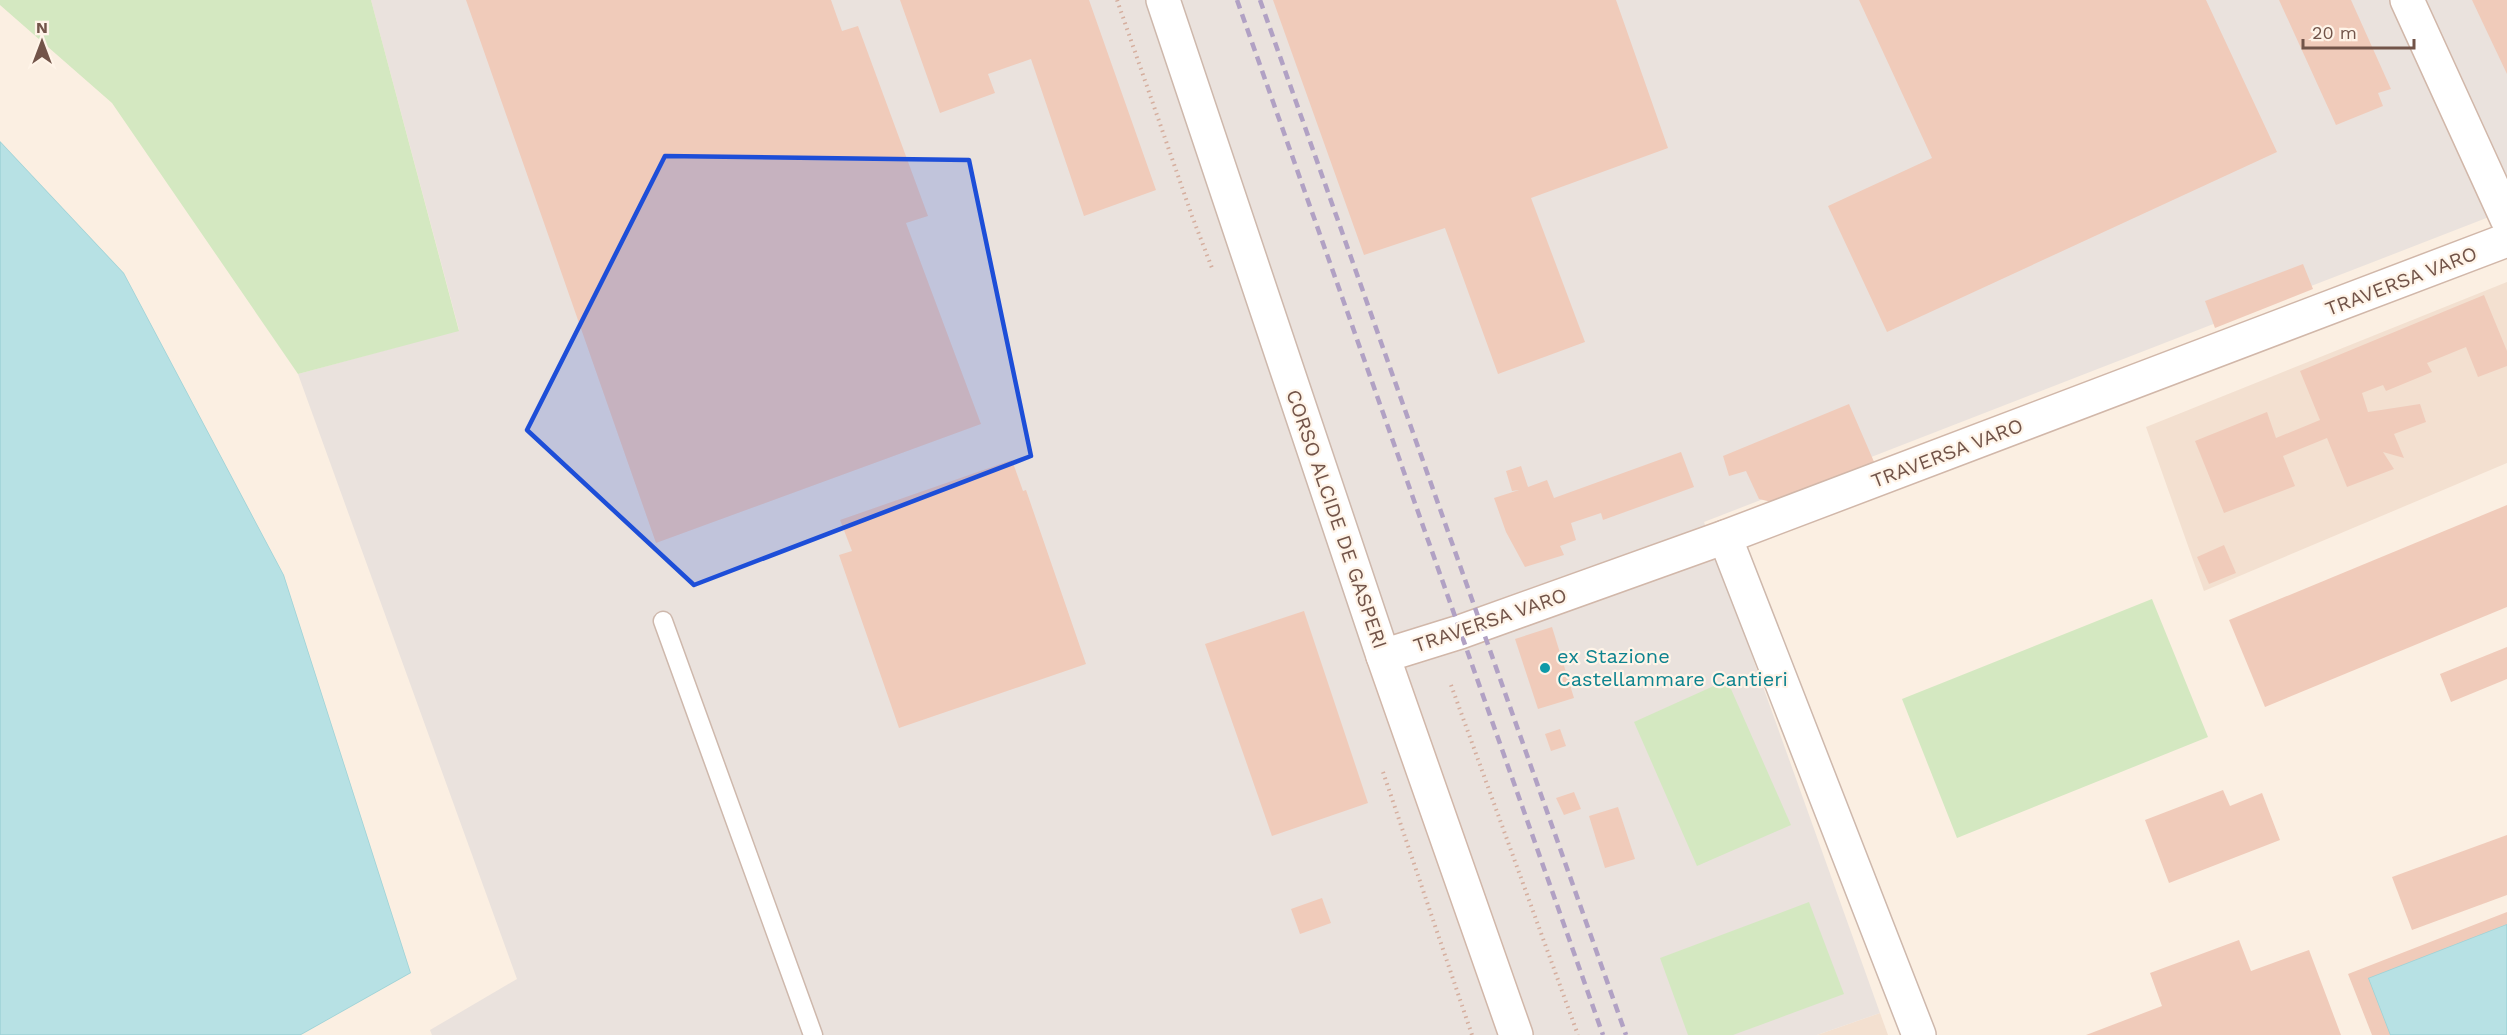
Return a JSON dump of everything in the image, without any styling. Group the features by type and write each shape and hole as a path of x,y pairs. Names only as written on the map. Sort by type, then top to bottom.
{"street":[{"name":"CORSO ALCIDE DE GASPERI","path":"1163,0 1383,656 1516,1035"},
{"path":"2407,0 2507,219"},
{"name":"TRAVERSA VARO","path":"1383,656 1460,632 1725,537 2507,240"},
{"path":"1725,537 1919,1035"}],"lane":[{"path":"663,621 813,1035"}],"path":[{"path":"1450,685 1578,1035"}],"highlighted area":[{"path":"665,156 969,160 1031,456 694,585 527,430"}],"shaded area":[{"path":"371,0 2507,0 2507,210 1704,522 1880,1013 1817,1035 432,1035 430,1030 517,979 298,374 459,330"},
{"path":"2507,282 2507,463 2204,591 2146,427"},
{"path":"1880,1013 1888,1035 1817,1035"}],"green space":[{"path":"0,0 371,0 459,331 298,374 112,103 0,5"},
{"path":"2152,599 2208,737 1957,838 1902,699"},
{"path":"1727,680 1791,825 1697,866 1634,722"},
{"path":"1809,902 1844,994 1733,1035 1688,1035 1660,958"}],"water":[{"path":"0,141 124,273 284,575 411,973 301,1035 0,1035"},
{"path":"2507,924 2507,1035 2390,1035 2368,978"}],"pier":[{"path":"0,138 127,272 287,574 414,973 307,1035 301,1035 411,973 284,575 124,273 0,141"}],"building":[{"path":"466,0 831,0 842,31 858,26 928,216 906,223 981,424 656,543"},
{"path":"900,0 1089,0 1156,190 1084,216 1031,59 988,74 995,93 940,113"},
{"path":"1273,0 1616,0 1668,148 1531,198 1585,342 1498,374 1445,228 1364,255"},
{"path":"1859,0 2206,0 2277,152 1887,332 1828,206 1932,158"},
{"path":"2279,0 2351,0 2391,89 2378,93 2383,106 2336,125"},
{"path":"2472,0 2507,0 2507,74"},
{"path":"2303,264 2313,289 2215,328 2205,301"},
{"path":"2484,295 2507,351 2507,366 2478,377 2466,347 2427,363 2432,372 2386,391 2383,385 2362,393 2368,412 2420,404 2426,422 2394,434 2404,458 2383,452 2394,469 2347,487 2327,438 2283,456 2295,486 2224,513 2195,441 2267,412 2276,438 2320,420 2300,371"},
{"path":"1849,404 1878,471 1784,505 1759,499 1746,471 1729,476 1723,456"},
{"path":"1681,452 1694,487 1603,520 1601,513 1571,523 1576,540 1560,546 1564,555 1525,567 1506,532 1494,498 1519,490 1512,491 1506,471 1521,466 1528,487 1547,480 1554,498"},
{"path":"1012,460 1023,491 1026,490 1086,664 899,728 839,555 852,551 840,520"},
{"path":"2507,505 2507,607 2265,707 2229,620"},
{"path":"2224,545 2236,573 2209,584 2197,557"},
{"path":"1304,611 1368,803 1272,836 1205,644"},
{"name":"ex Stazione Castellammare Cantieri","path":"1552,627 1574,698 1538,709 1515,639"},
{"path":"2507,647 2507,679 2451,702 2440,674"},
{"path":"1560,729 1566,746 1551,751 1545,734"},
{"path":"2223,790 2230,806 2262,793 2280,840 2169,883 2145,820"},
{"path":"1574,792 1581,809 1564,815 1556,798"},
{"path":"1618,807 1635,859 1605,868 1589,816"},
{"path":"2507,835 2507,895 2412,930 2392,877"},
{"path":"1322,898 1331,923 1300,934 1291,909"},
{"path":"2507,912 2507,924 2368,978 2390,1035 2372,1035 2348,974"},
{"path":"2239,940 2251,971 2309,950 2341,1035 2086,1035 2162,1006 2150,973"}],"railway":[{"path":"1237,0 1603,1035"},
{"path":"1260,0 1626,1035"}],"place":[{"name":"ex Stazione Castellammare Cantieri","path":"1545,668"}]}
